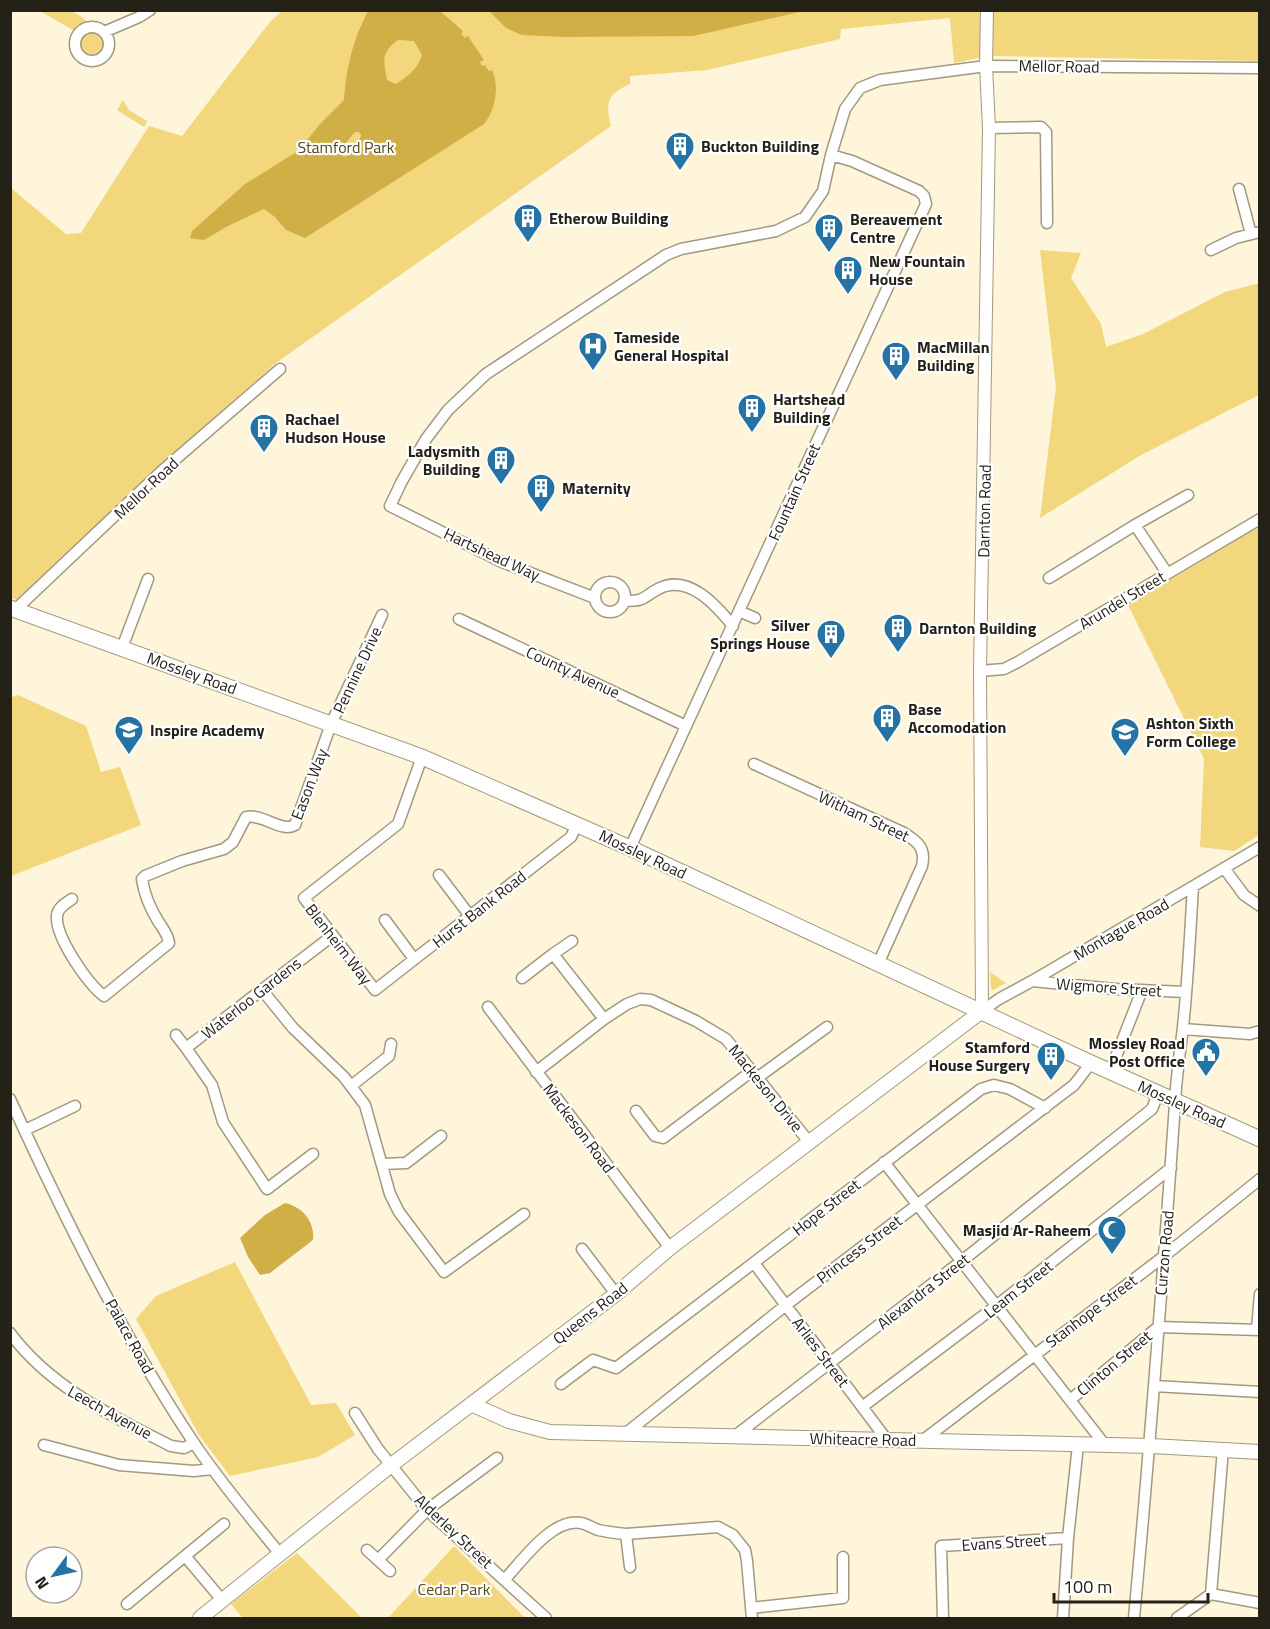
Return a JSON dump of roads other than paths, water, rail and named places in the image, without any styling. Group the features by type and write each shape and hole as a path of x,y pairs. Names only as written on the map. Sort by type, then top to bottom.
{"main road":[{"name":"Mossley Road","path":"13,609 422,757 630,848 1110,1072 1260,1139"},
{"name":"Queens Road","path":"200,1618 390,1466 616,1294 670,1248 982,1011"},
{"name":"Whiteacre Road","path":"471,1404 509,1421 550,1432 1150,1446 1260,1452"}],"street":[{"path":"104,32 150,10"},
{"name":"Darnton Road","path":"982,1011 980,671 989,128 986,66 987,10"},
{"name":"Mellor Road","path":"831,155 844,109 860,88 880,80 986,66 1260,68"},
{"path":"989,128 1041,127 1046,132 1047,223"},
{"name":"Hartshead Way","path":"595,598 494,558 390,506 402,480 426,439 448,410 486,374 666,255 681,249 776,231 805,217 823,191 831,155"},
{"name":"Fountain Street","path":"630,848 926,204 924,196 919,191 852,161 831,155"},
{"path":"1211,250 1236,238 1255,233 1239,189"},
{"name":"Mellor Road","path":"13,609 163,470 280,369"},
{"path":"1049,578 1188,495"},
{"name":"Arundel Street","path":"980,671 1004,669 1018,662 1260,519"},
{"path":"1135,525 1167,573"},
{"path":"122,648 148,579"},
{"path":"608,582 622,587 624,592 624,602 618,609 609,612 600,608 595,598 600,586 608,582"},
{"path":"624,602 642,601 660,588 675,585 691,589 708,598 733,626"},
{"path":"739,611 755,618"},
{"name":"Pennine Drive","path":"331,724 382,615"},
{"name":"County Avenue","path":"459,619 686,726"},
{"name":"Eason Way","path":"72,899 60,907 56,916 62,939 86,979 104,996 169,943 167,934 149,903 142,879 182,861 224,849 233,842 246,817 254,815 290,828 295,825 331,724"},
{"name":"Blenheim Way","path":"375,990 304,898 398,824 422,757"},
{"name":"Witham Street","path":"754,764 904,833 917,841 922,848 924,856 922,866 878,964"},
{"name":"Hurst Bank Road","path":"375,990 571,837 577,824"},
{"name":"Montague Road","path":"982,1011 1260,847"},
{"path":"1224,868 1244,895 1260,906"},
{"path":"439,875 470,916"},
{"name":"Curzon Road","path":"1134,1618 1150,1446 1193,887"},
{"path":"385,920 414,959"},
{"name":"Waterloo Gardens","path":"313,1154 267,1189 223,1122 212,1085 186,1048 332,936"},
{"path":"522,978 572,940"},
{"path":"553,954 604,1019"},
{"name":"Wigmore Street","path":"1032,981 1186,992"},
{"path":"262,990 293,1028 344,1077 365,1105 390,1194 399,1212 444,1272 524,1214"},
{"path":"1110,1072 1142,990"},
{"name":"Mackeson Drive","path":"536,1072 604,1019 640,999 651,1000 696,1021 726,1039 810,1143"},
{"name":"Mackeson Road","path":"488,1007 670,1248"},
{"path":"636,1111 655,1136 663,1138 754,1074 827,1027"},
{"path":"1183,1029 1250,1034 1260,1031"},
{"path":"176,1035 186,1048"},
{"path":"351,1086 388,1056 391,1044"},
{"name":"Princess Street","path":"625,1434 786,1305 1074,1085 1091,1063"},
{"name":"Hope Street","path":"561,1384 593,1360 616,1368 981,1089 994,1085 1010,1089 1045,1108"},
{"name":"Alexandra Street","path":"735,1436 963,1260 1152,1109 1158,1094"},
{"name":"Palace Road","path":"10,1099 94,1272 142,1361 212,1469 280,1554"},
{"path":"25,1130 75,1106"},
{"path":"382,1164 406,1163 441,1136"},
{"path":"884,1162 963,1260 996,1306 1105,1445"},
{"name":"Leam Street","path":"862,1407 996,1306 1171,1168"},
{"name":"Stanhope Street","path":"922,1441 1163,1257 1260,1179"},
{"path":"582,1249 616,1294"},
{"name":"Arlies Street","path":"754,1263 887,1440"},
{"path":"1158,1327 1258,1329 1260,1294"},
{"name":"Clinton Street","path":"1070,1400 1158,1327"},
{"name":"Leech Avenue","path":"10,1333 44,1371 71,1392 102,1411 171,1446 184,1448 194,1443"},
{"path":"1154,1386 1260,1392"},
{"name":"Alderley Street","path":"355,1413 390,1466 427,1510 546,1618"},
{"path":"44,1445 119,1465 194,1471 212,1469"},
{"path":"1063,1618 1068,1538 1078,1445"},
{"path":"1211,1594 1223,1449"},
{"path":"378,1560 427,1510 497,1458"},
{"path":"505,1579 550,1532 566,1524 583,1523 607,1532 626,1534 707,1527 726,1530 738,1540 745,1550 751,1613 843,1598 843,1557"},
{"path":"127,1604 224,1524"},
{"path":"626,1534 630,1567"},
{"name":"Evans Street","path":"943,1618 941,1546 1068,1538"},
{"path":"367,1550 390,1571"},
{"path":"186,1556 222,1600"},
{"path":"1177,1618 1211,1594 1260,1604"}],"place":[{"name":"Buckton Building","path":"680,172"},
{"name":"Etherow Building","path":"528,244"},
{"name":"Bereavement Centre","path":"829,254"},
{"name":"New Fountain House","path":"848,296"},
{"name":"Tameside General Hospital","path":"593,372"},
{"name":"MacMillan Building","path":"896,382"},
{"name":"Hartshead Building","path":"752,434"},
{"name":"Rachael Hudson House","path":"264,454"},
{"name":"Ladysmith Building","path":"501,486"},
{"name":"Maternity","path":"541,514"},
{"name":"Darnton Building","path":"898,654"},
{"name":"Silver Springs House","path":"831,660"},
{"name":"Base Accomodation","path":"887,744"},
{"name":"Inspire Academy","path":"129,756"},
{"name":"Ashton Sixth Form College","path":"1125,758"},
{"name":"Mossley Road Post Office","path":"1206,1078"},
{"name":"Stamford House Surgery","path":"1051,1082"},
{"name":"Masjid Ar-Raheem","path":"1112,1256"}],"park label":[{"name":"Stamford Park","path":"346,147"},
{"name":"Cedar Park","path":"454,1589"}]}
